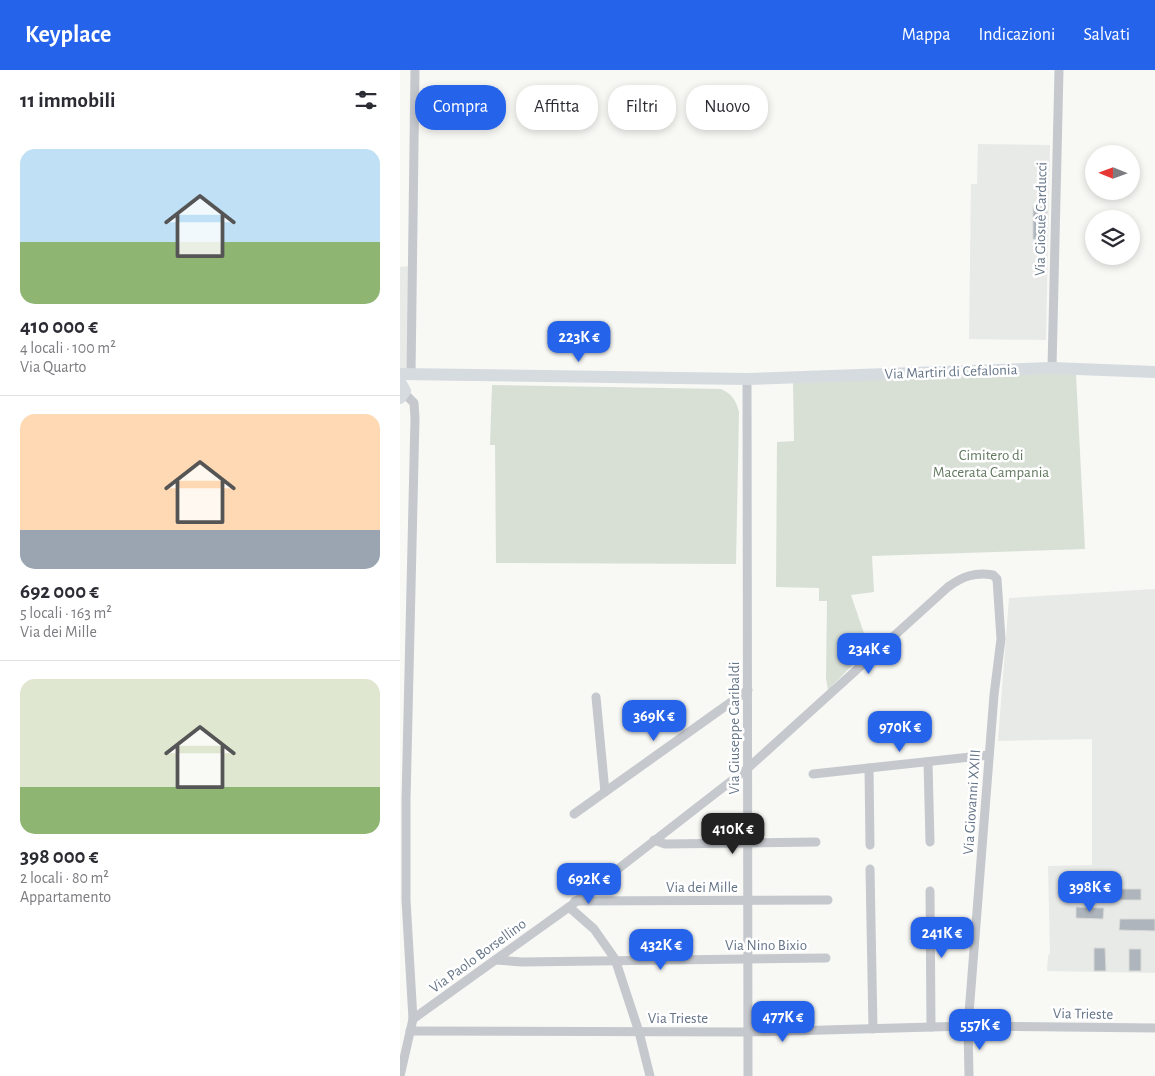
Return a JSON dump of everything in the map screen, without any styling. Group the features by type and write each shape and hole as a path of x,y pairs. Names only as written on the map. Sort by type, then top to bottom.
{"street":[{"path":"400,1076 413,1018 406,900 406,800 415,418 414,404 403,385 415,70"},
{"name":"Via Giosuè Carducci","path":"1052,368 1059,70"},
{"name":"Via Martiri di Cefalonia","path":"403,385 747,379 1052,368 1155,372"},
{"name":"Via Giuseppe Garibaldi","path":"747,379 748,1076"},
{"name":"Via Paolo Borsellino","path":"413,1018 572,904 748,768 957,580 967,575 982,574 994,575 997,579"},
{"name":"Via Giovanni XXIII","path":"969,1076 968,1026 989,755 1001,639 997,579"},
{"path":"574,814 748,690"},
{"path":"596,697 605,792"},
{"path":"813,774 989,755"},
{"path":"928,762 930,842"},
{"path":"869,768 870,846"},
{"path":"654,840 665,844 816,842"},
{"path":"870,869 873,1029"},
{"path":"930,891 931,1027"},
{"name":"Via dei Mille","path":"572,904 828,900"},
{"path":"572,904 594,929 615,959 639,1032 650,1076"},
{"name":"Via Nino Bixio","path":"496,960 522,962 615,959 826,958"},
{"name":"Via Trieste","path":"410,1031 749,1032 968,1026 1155,1028"}],"shaded area":[{"path":"978,144 1050,145 1046,340 969,339 971,184 977,184"},
{"path":"410,266 410,371 400,370 400,267"},
{"path":"1155,589 1155,973 1047,971 1050,953 1048,866 1092,865 1092,739 998,741 1009,598"}],"green space":[{"name":"Cimitero di Macerata Campania","path":"1017,373 1076,374 1085,549 872,556 874,592 851,595 869,648 828,690 826,678 827,601 819,601 819,588 776,587 777,442 794,441 793,383"},
{"path":"492,385 721,389 731,395 739,412 736,564 496,563 495,445 490,445"}],"building":[{"path":"1033,206 1047,207 1046,240 1033,239"},
{"path":"1118,889 1141,889 1141,900 1118,900"},
{"path":"1076,907 1104,908 1103,919 1076,918"},
{"path":"1120,919 1155,919 1155,931 1119,930"},
{"path":"1094,948 1105,948 1106,971 1094,971"},
{"path":"1129,949 1141,949 1141,971 1129,971"}]}
